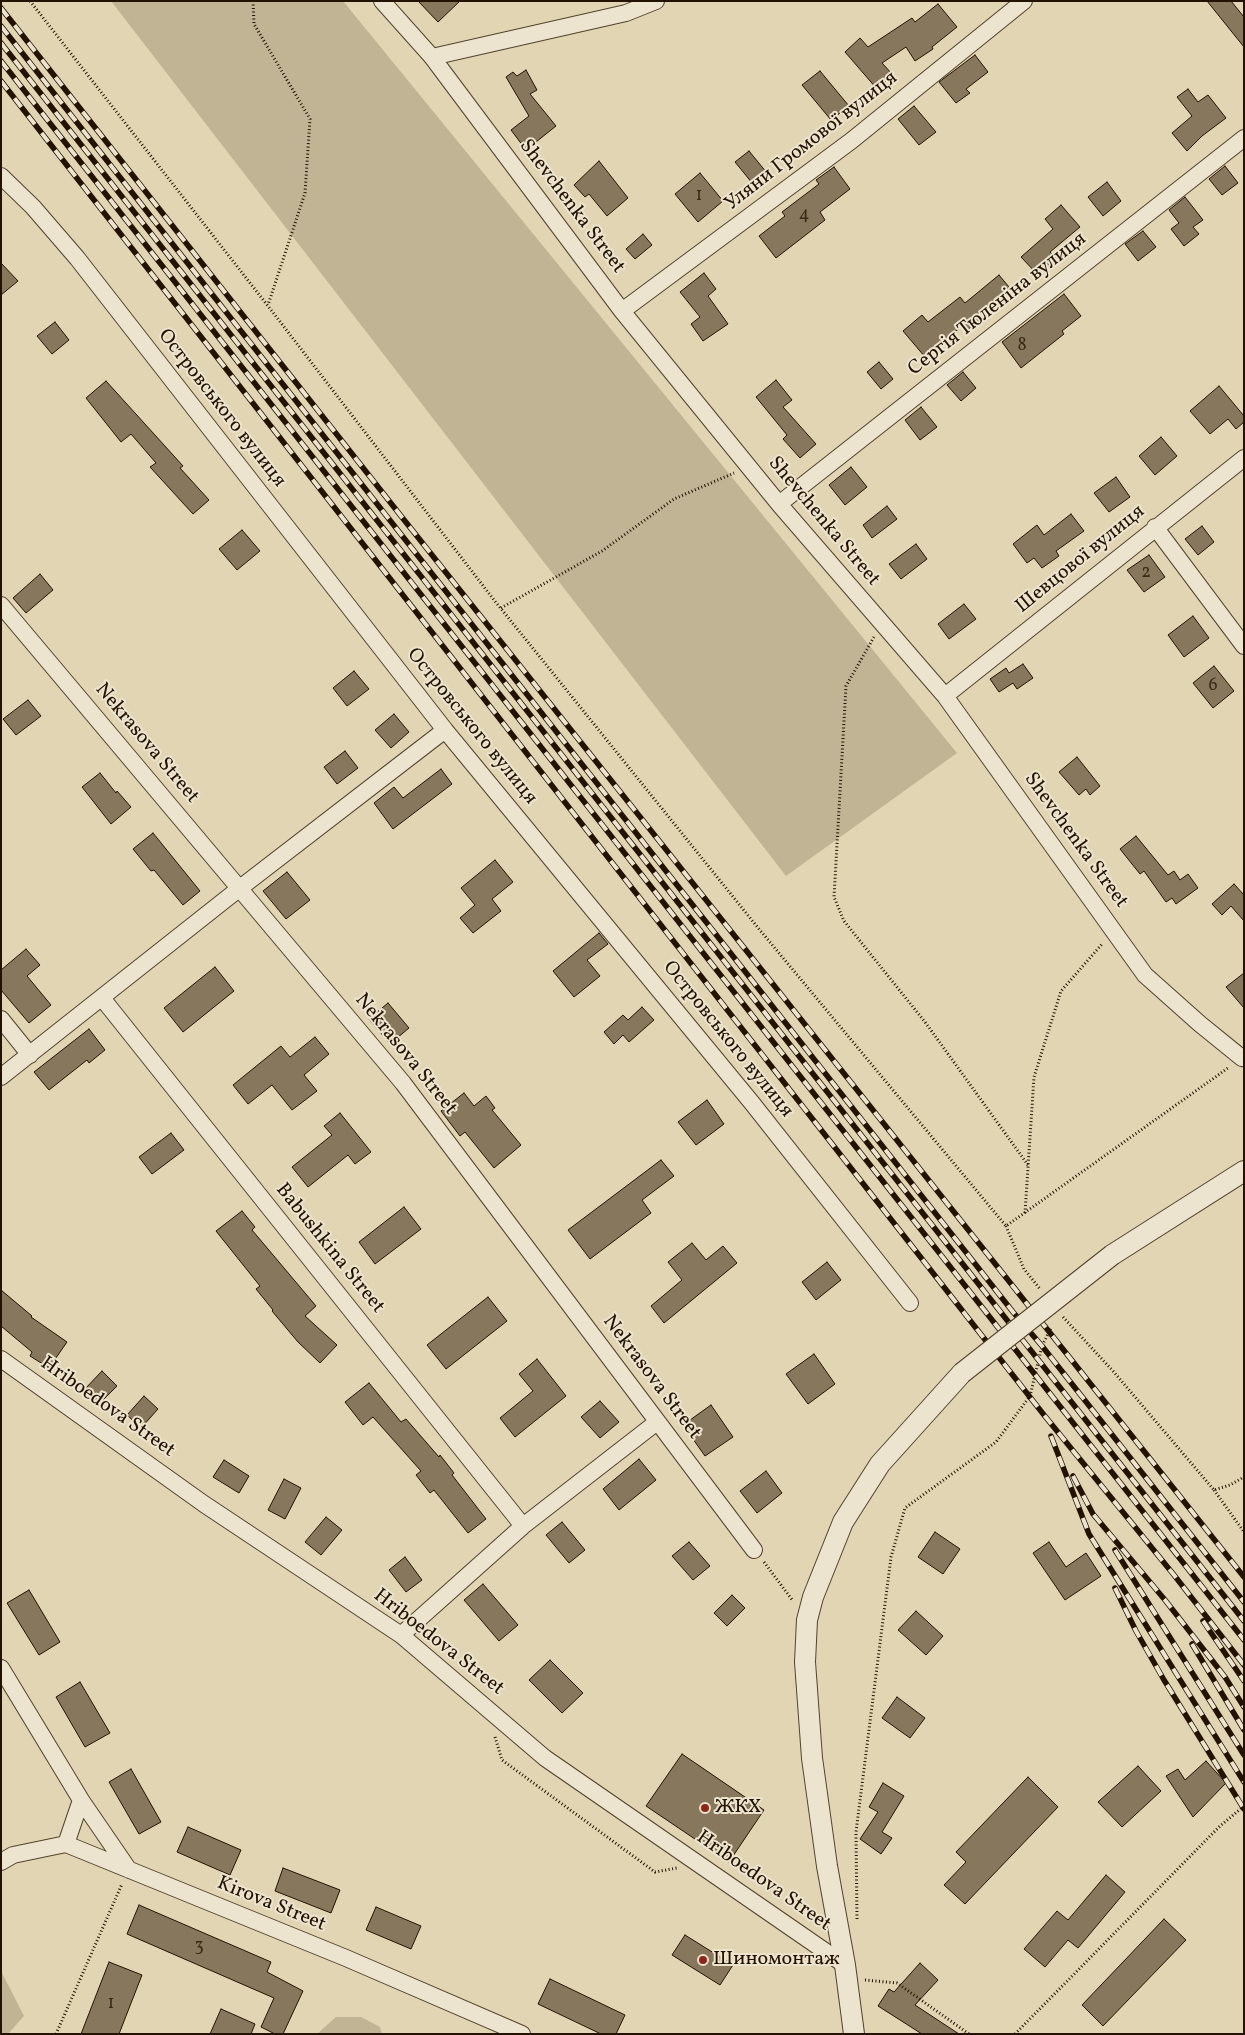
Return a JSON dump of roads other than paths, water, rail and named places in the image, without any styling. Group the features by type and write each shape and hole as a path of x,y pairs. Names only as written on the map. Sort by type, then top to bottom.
{"street":[{"name":"Shevchenka Street","path":"382,1 432,57 622,311 779,504 945,696 1145,975 1200,1024 1243,1057"},
{"path":"432,57 626,13 656,1"},
{"name":"Уляни Громової вулиця","path":"622,311 851,141 1024,1"},
{"name":"Сергія Тюленіна вулиця","path":"779,504 1244,138"},
{"name":"Островського вулиця","path":"1,176 33,207 77,258 445,730 752,1103 910,1303"},
{"name":"Шевцової вулиця","path":"945,696 1244,458"},
{"path":"1155,527 1244,646"},
{"name":"Nekrasova Street","path":"1,605 403,1083 754,1550"},
{"path":"1,1078 240,888 445,730"},
{"name":"Babushkina Street","path":"102,998 523,1526"},
{"path":"1,1019 30,1055"},
{"path":"854,2034 812,1758 805,1662 807,1620 813,1597 843,1522 880,1464 962,1373 1112,1255 1244,1171"},
{"name":"Hriboedova Street","path":"1,1359 204,1504 401,1635 545,1758 846,1975"},
{"path":"401,1635 523,1526 657,1422"},
{"path":"1,1668 81,1800 129,1870"},
{"path":"1,1862 13,1855 66,1844 81,1800"},
{"name":"Kirova Street","path":"66,1844 346,1958 522,2034"},
{"path":"842,2034 846,1975"}],"railway":[{"path":"1,8 401,516 1244,1577"},
{"path":"1,26 1013,1312 1244,1602"},
{"path":"1,43 1244,1621"},
{"path":"1,61 1244,1640"},
{"path":"1,81 1044,1415 1174,1575 1244,1665"},
{"path":"1051,1436 1089,1534 1244,1782"},
{"path":"1073,1476 1093,1514 1165,1600 1225,1677 1244,1707"},
{"path":"1115,1550 1244,1755"},
{"path":"1115,1588 1136,1631 1164,1680 1244,1809"},
{"path":"1203,1621 1244,1681"},
{"path":"1192,1644 1244,1730"}],"place":[{"name":"ЖКХ","path":"705,1808"},
{"name":"Шиномонтаж","path":"703,1960"}]}
